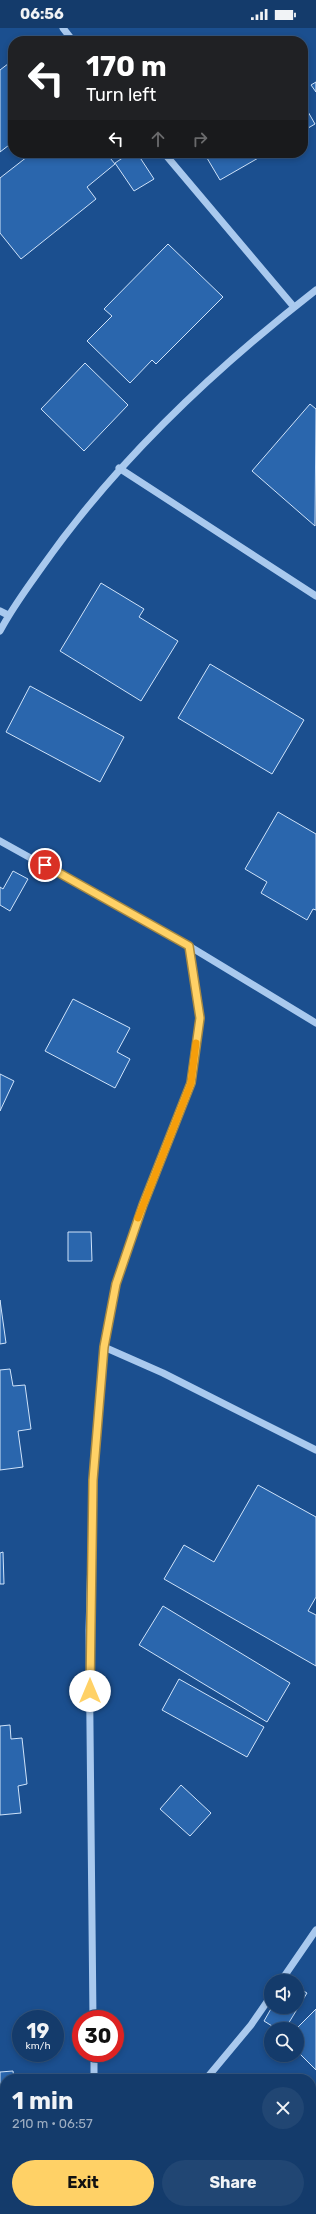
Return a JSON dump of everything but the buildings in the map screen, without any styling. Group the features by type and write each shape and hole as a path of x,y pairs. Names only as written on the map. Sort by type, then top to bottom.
{"street":[{"path":"63,28 69,36"},
{"path":"168,158 294,307"},
{"path":"0,631 8,615 59,542 119,468 201,386 316,290"},
{"path":"119,468 316,596"},
{"path":"0,610 8,615"},
{"path":"0,841 189,946 316,1023"},
{"path":"93,2010 89,1630 93,1480 104,1347 116,1284 143,1205 191,1083 200,1018 189,946"},
{"path":"104,1347 163,1373 316,1450"},
{"path":"286,1974 316,1930"},
{"path":"210,2074 251,2025 264,2006"},
{"path":"94,2062 94,2074"}],"slow traffic":[{"path":"138,1218 191,1083 196,1043"}],"route":[{"path":"45,865 189,946 200,1018 191,1083 143,1205 116,1284 104,1347 93,1480 89,1630 90,1691"}]}
